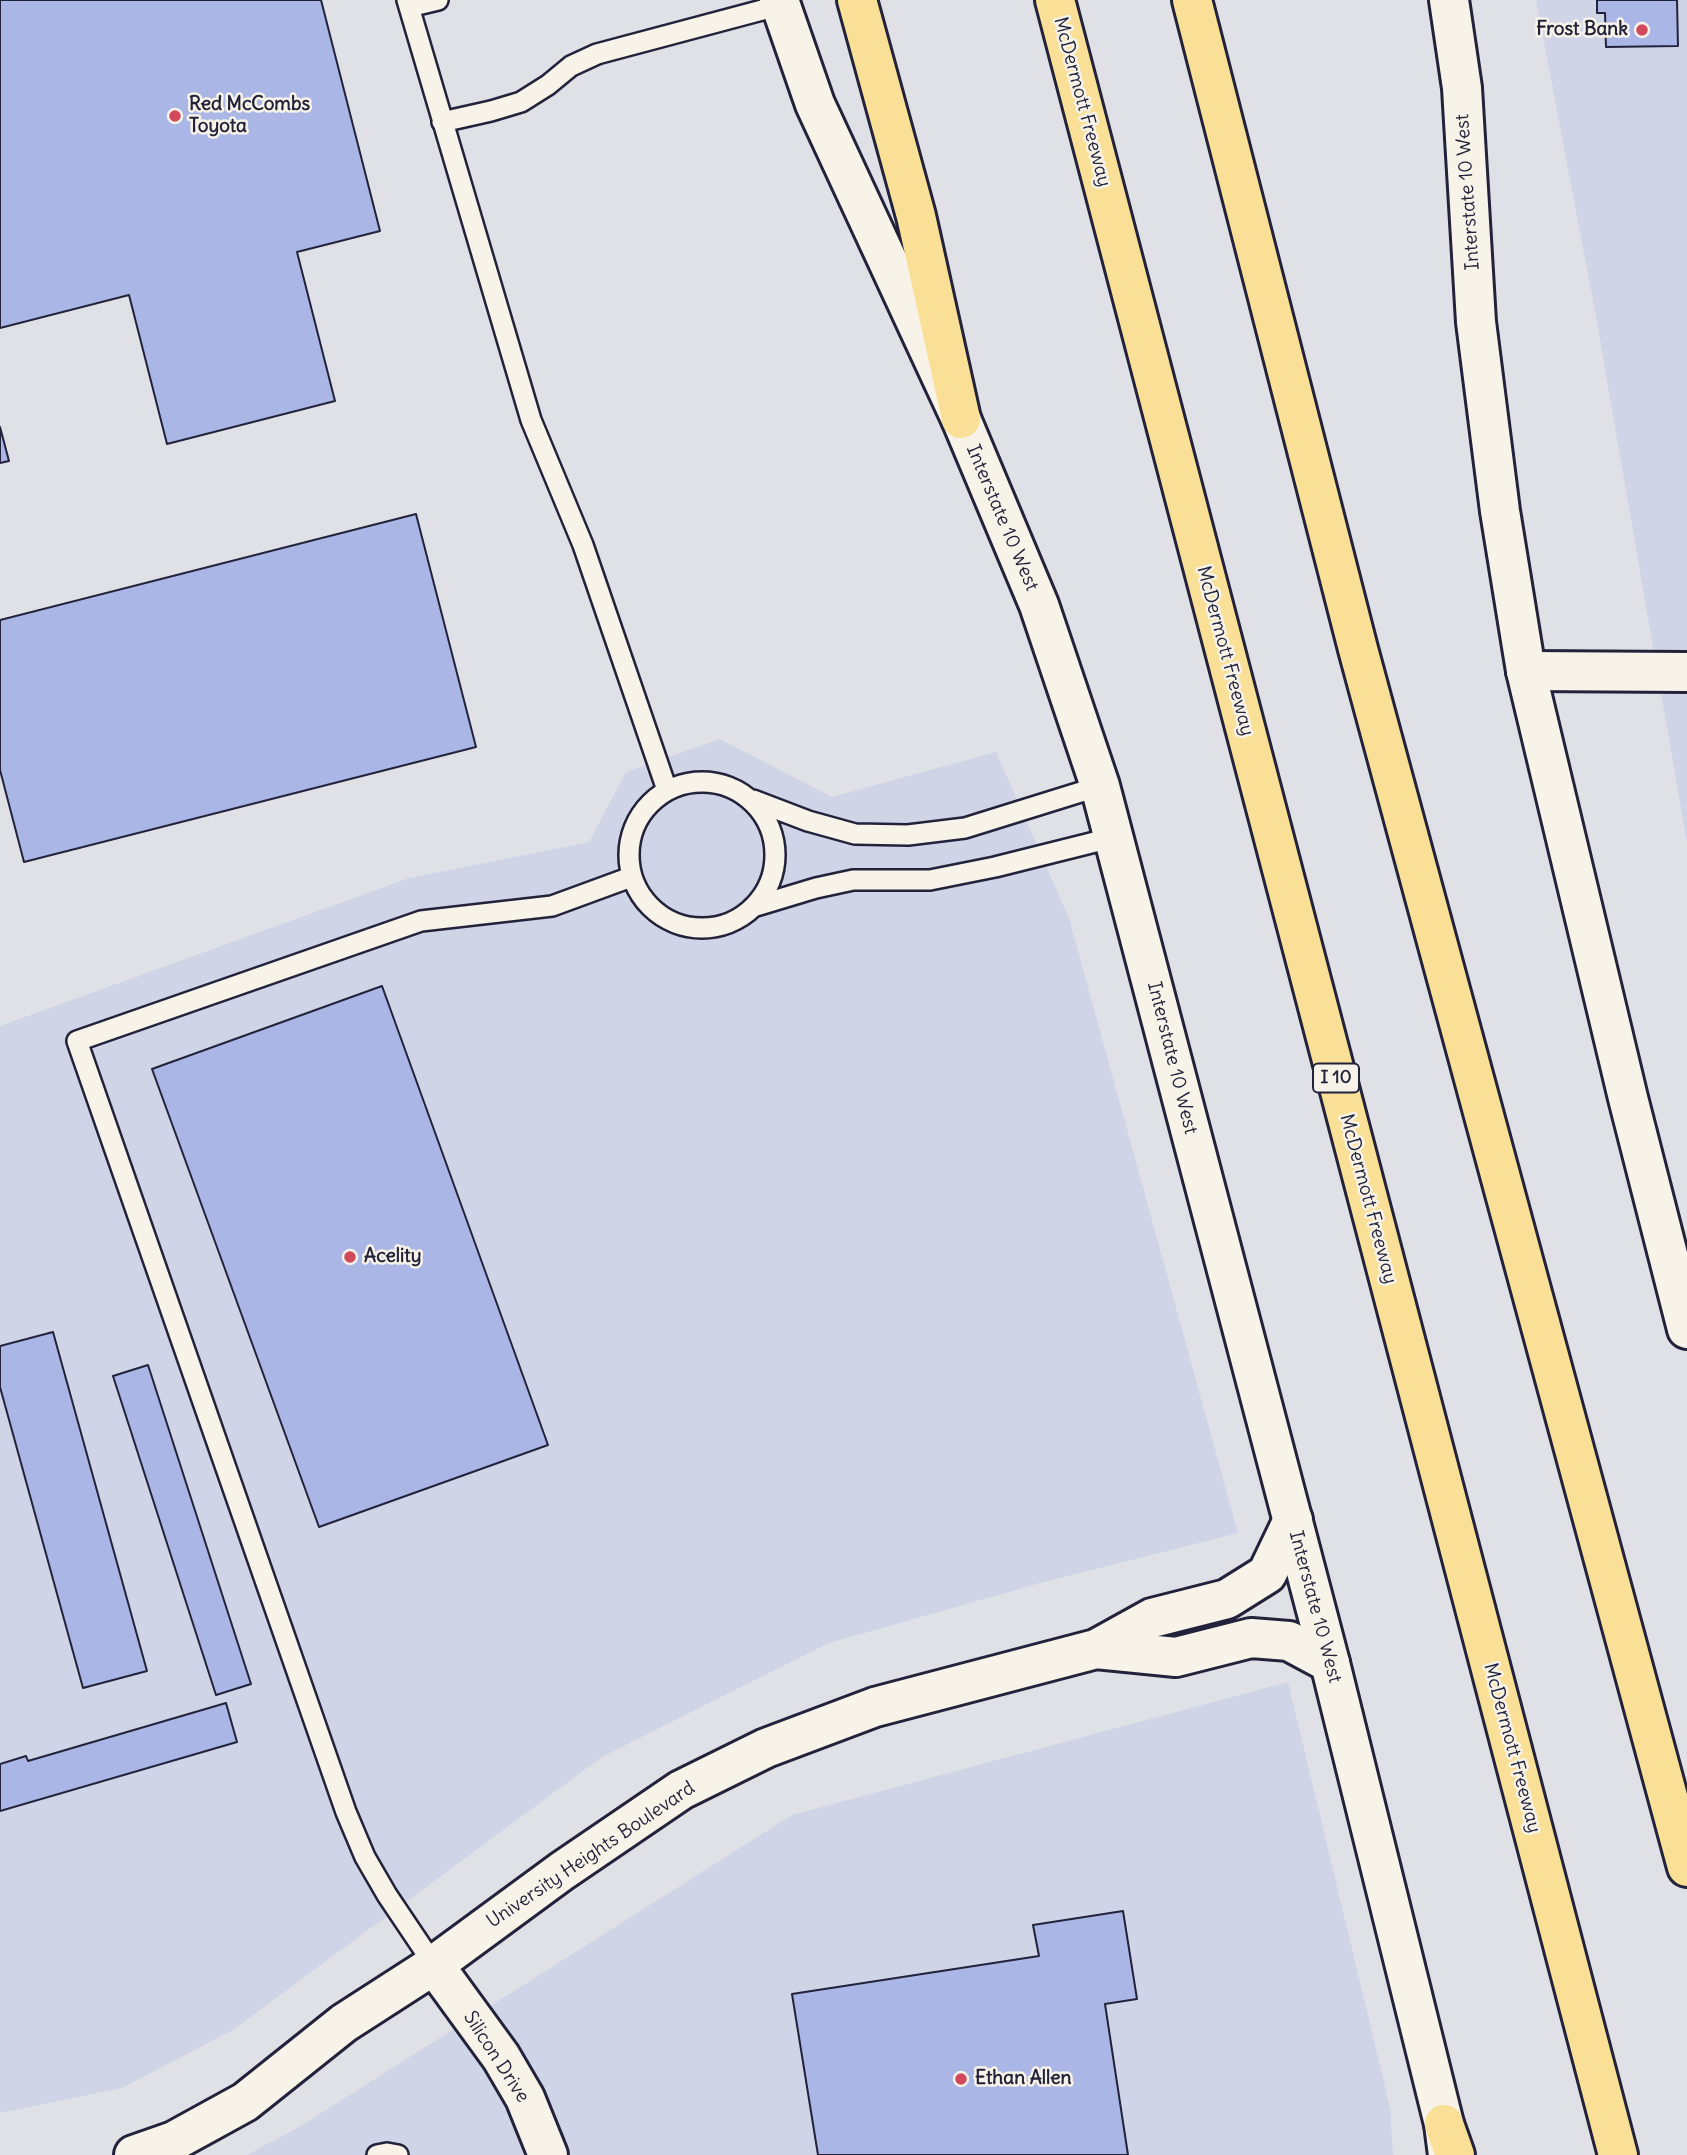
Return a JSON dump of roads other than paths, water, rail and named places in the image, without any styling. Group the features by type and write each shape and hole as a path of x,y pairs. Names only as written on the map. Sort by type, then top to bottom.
{"highway":[{"path":"857,0 916,216 961,419"},
{"name":"McDermott Freeway","path":"1055,0 1618,2155"},
{"path":"1192,0 1358,649 1687,1867"}],"main road":[{"name":"Interstate 10 West","path":"1449,0 1462,88 1476,322 1500,511 1526,671 1628,1098 1687,1329"},
{"name":"Interstate 10 West","path":"780,2 815,104 961,419 1038,605 1100,786 1330,1663 1449,2145"},
{"path":"1526,671 1687,672"},
{"name":"University Heights Boulevard","path":"134,2155 174,2141 245,2102 344,2023 433,1965 562,1871 681,1790 766,1748 875,1707 1096,1649 1152,1618 1227,1600 1267,1574 1293,1520"},
{"name":"University Heights Boulevard","path":"1096,1649 1176,1657 1251,1638 1289,1641 1330,1663"},
{"name":"Silicon Drive","path":"433,1965 501,2057 525,2098 548,2155"}],"lane":[{"path":"438,0 408,4 531,420 583,545 667,790"},
{"path":"442,122 522,102 571,66 597,54 780,2"},
{"path":"752,800 770,824 776,854 771,883 753,907 736,920 716,927 694,928 674,922 655,911 641,896 631,877 628,852 633,827 647,805 667,790 696,781 726,785 752,800 808,821 855,834 908,835 965,828 1100,786"},
{"path":"753,907 852,880 930,880 1115,837"},
{"path":"433,1965 365,1857 346,1812 77,1041 421,921 552,906 631,877"},
{"path":"377,2155 398,2155"}],"place":[{"name":"Frost Bank","path":"1642,30"},
{"name":"Red McCombs Toyota","path":"175,116"},
{"name":"Acelity","path":"350,1257"},
{"name":"Ethan Allen","path":"961,2079"}]}
